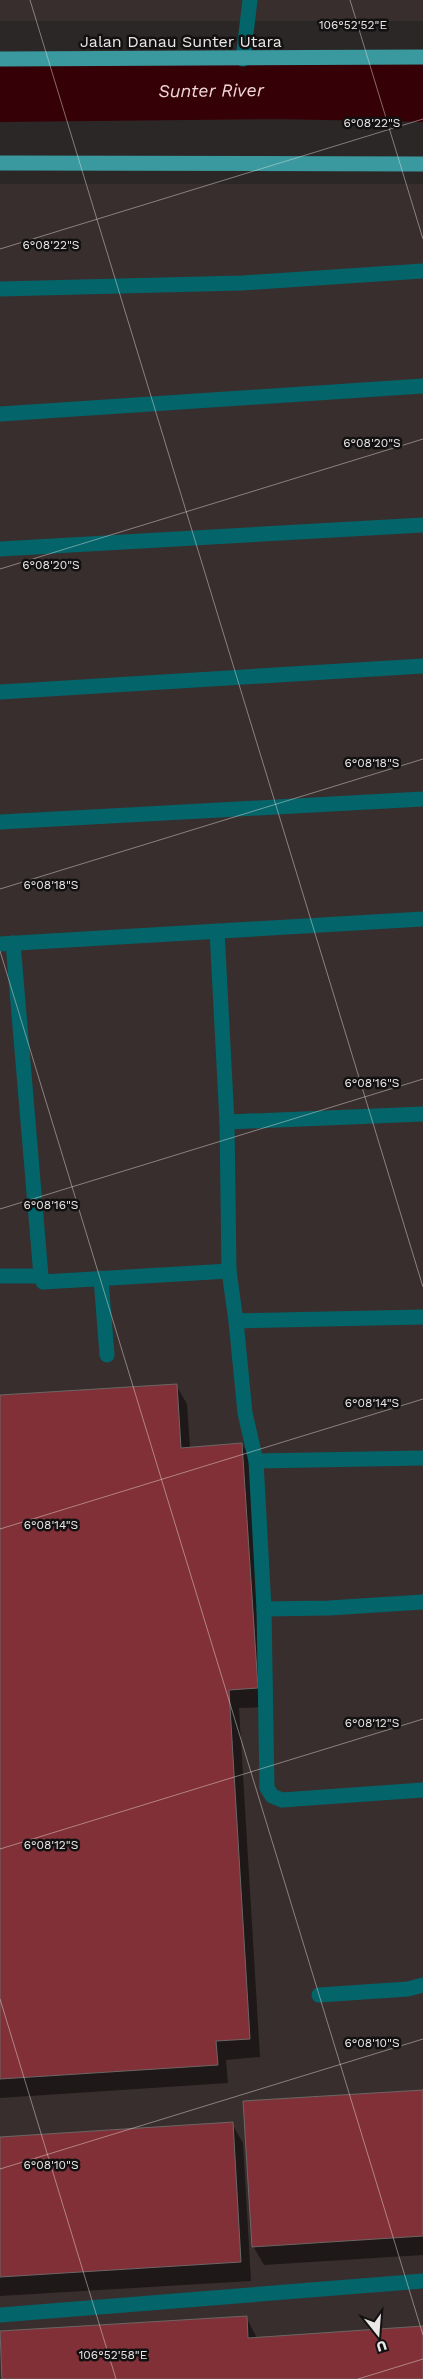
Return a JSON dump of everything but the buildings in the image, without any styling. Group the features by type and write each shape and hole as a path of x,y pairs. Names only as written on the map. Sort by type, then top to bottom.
{"main road":[{"name":"Jalan Danau Sunter Utara","path":"0,59 423,57"},
{"path":"0,163 423,164"}],"lane":[{"path":"244,59 250,0"},
{"path":"0,289 242,283 423,271"},
{"path":"0,414 423,386"},
{"path":"0,549 423,525"},
{"path":"0,692 423,666"},
{"path":"0,822 423,799"},
{"path":"229,1272 43,1282 6,943 423,919"},
{"path":"217,931 227,1122 229,1272 245,1413 256,1461 264,1609 267,1788 272,1796 282,1800 423,1790"},
{"path":"227,1122 423,1114"},
{"path":"0,1276 41,1276"},
{"path":"101,1278 107,1355"},
{"path":"236,1321 423,1317"},
{"path":"256,1461 423,1458"},
{"path":"264,1609 423,1602"},
{"path":"319,1995 408,1989 423,1985"},
{"path":"0,2315 423,2280"}],"shaded area":[{"path":"0,0 423,0 423,21 0,21"},
{"path":"0,184 423,184 423,2379 0,2379"}],"waterway":[{"name":"Sunter River","path":"0,92 277,89 423,92"}]}
